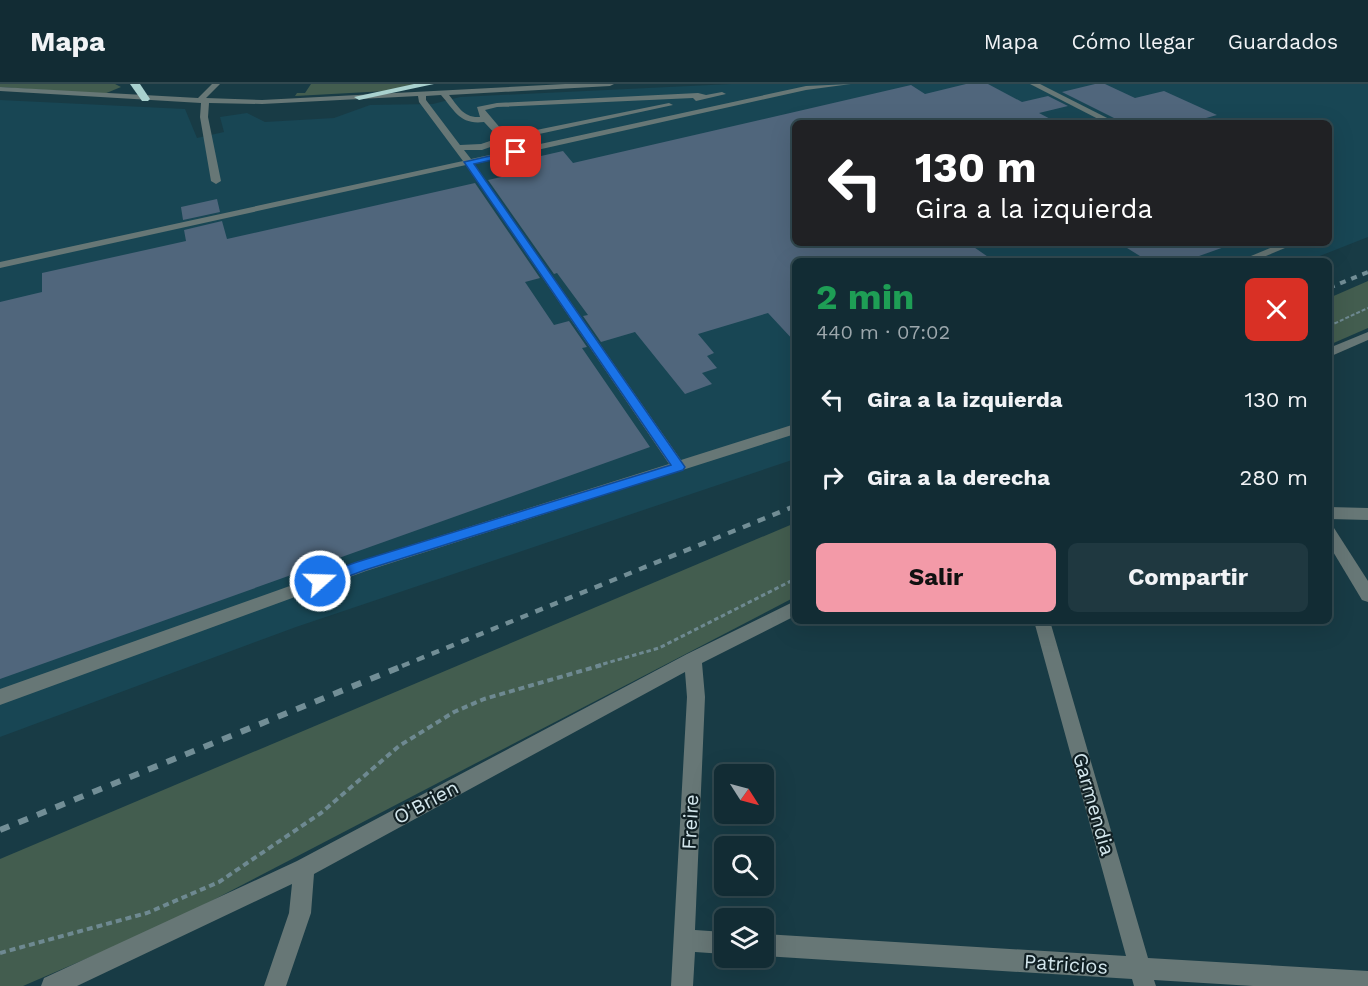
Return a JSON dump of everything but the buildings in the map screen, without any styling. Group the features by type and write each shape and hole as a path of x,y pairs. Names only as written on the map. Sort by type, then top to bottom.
{"highway":[{"path":"135,84 145,99"},
{"path":"359,98 430,84 442,92"},
{"path":"422,94 424,88 430,84"}],"street":[{"path":"216,84 202,101 216,181"},
{"path":"0,89 145,99 174,96 202,101 248,102 610,84"},
{"path":"0,265 806,88 847,84"},
{"path":"1034,84 1107,120"},
{"path":"442,92 464,119 472,121 486,119"},
{"path":"422,94 422,100 469,162 679,467"},
{"path":"692,100 722,94"},
{"path":"505,139 480,109 490,105 698,95 705,97"},
{"path":"248,102 264,110 322,109 387,96"},
{"path":"457,148 482,147 505,139 666,106 653,97"},
{"path":"1252,258 1284,246"},
{"path":"1332,352 1368,336"},
{"path":"0,697 362,566 792,430"},
{"path":"1332,513 1368,514"},
{"path":"1332,537 1368,596"},
{"name":"O'Brien","path":"52,986 304,868 693,659 792,610"},
{"name":"Garmendia","path":"1043,624 1143,977"},
{"name":"Freire","path":"682,986 696,697 693,659"},
{"path":"275,986 300,912 304,868"},
{"path":"684,940 714,942"},
{"name":"Patricios","path":"774,946 1143,977 1368,982"}],"path":[{"path":"1332,325 1368,308"},
{"path":"0,953 147,913 219,882 321,813 399,746 454,712 484,699 658,648 792,581"}],"shaded area":[{"path":"731,84 1368,84 1368,237 1315,258 792,258 792,460 296,627 0,737 0,100 185,109 197,138 224,132 220,117 247,113 265,122 334,118 370,105 433,104 460,97"}],"green space":[{"path":"0,84 115,84 121,87 104,94 0,87"},
{"path":"311,84 421,84 387,91 295,96 297,93 305,93"},
{"path":"1368,281 1368,328 1332,344 1332,297"},
{"path":"792,524 792,599 169,923 23,986 0,986 0,859"}],"railway":[{"path":"1332,287 1368,272"},
{"path":"402,666 792,507"},
{"path":"0,830 405,665"}],"route":[{"path":"320,581 679,467 469,162 516,152"}]}
